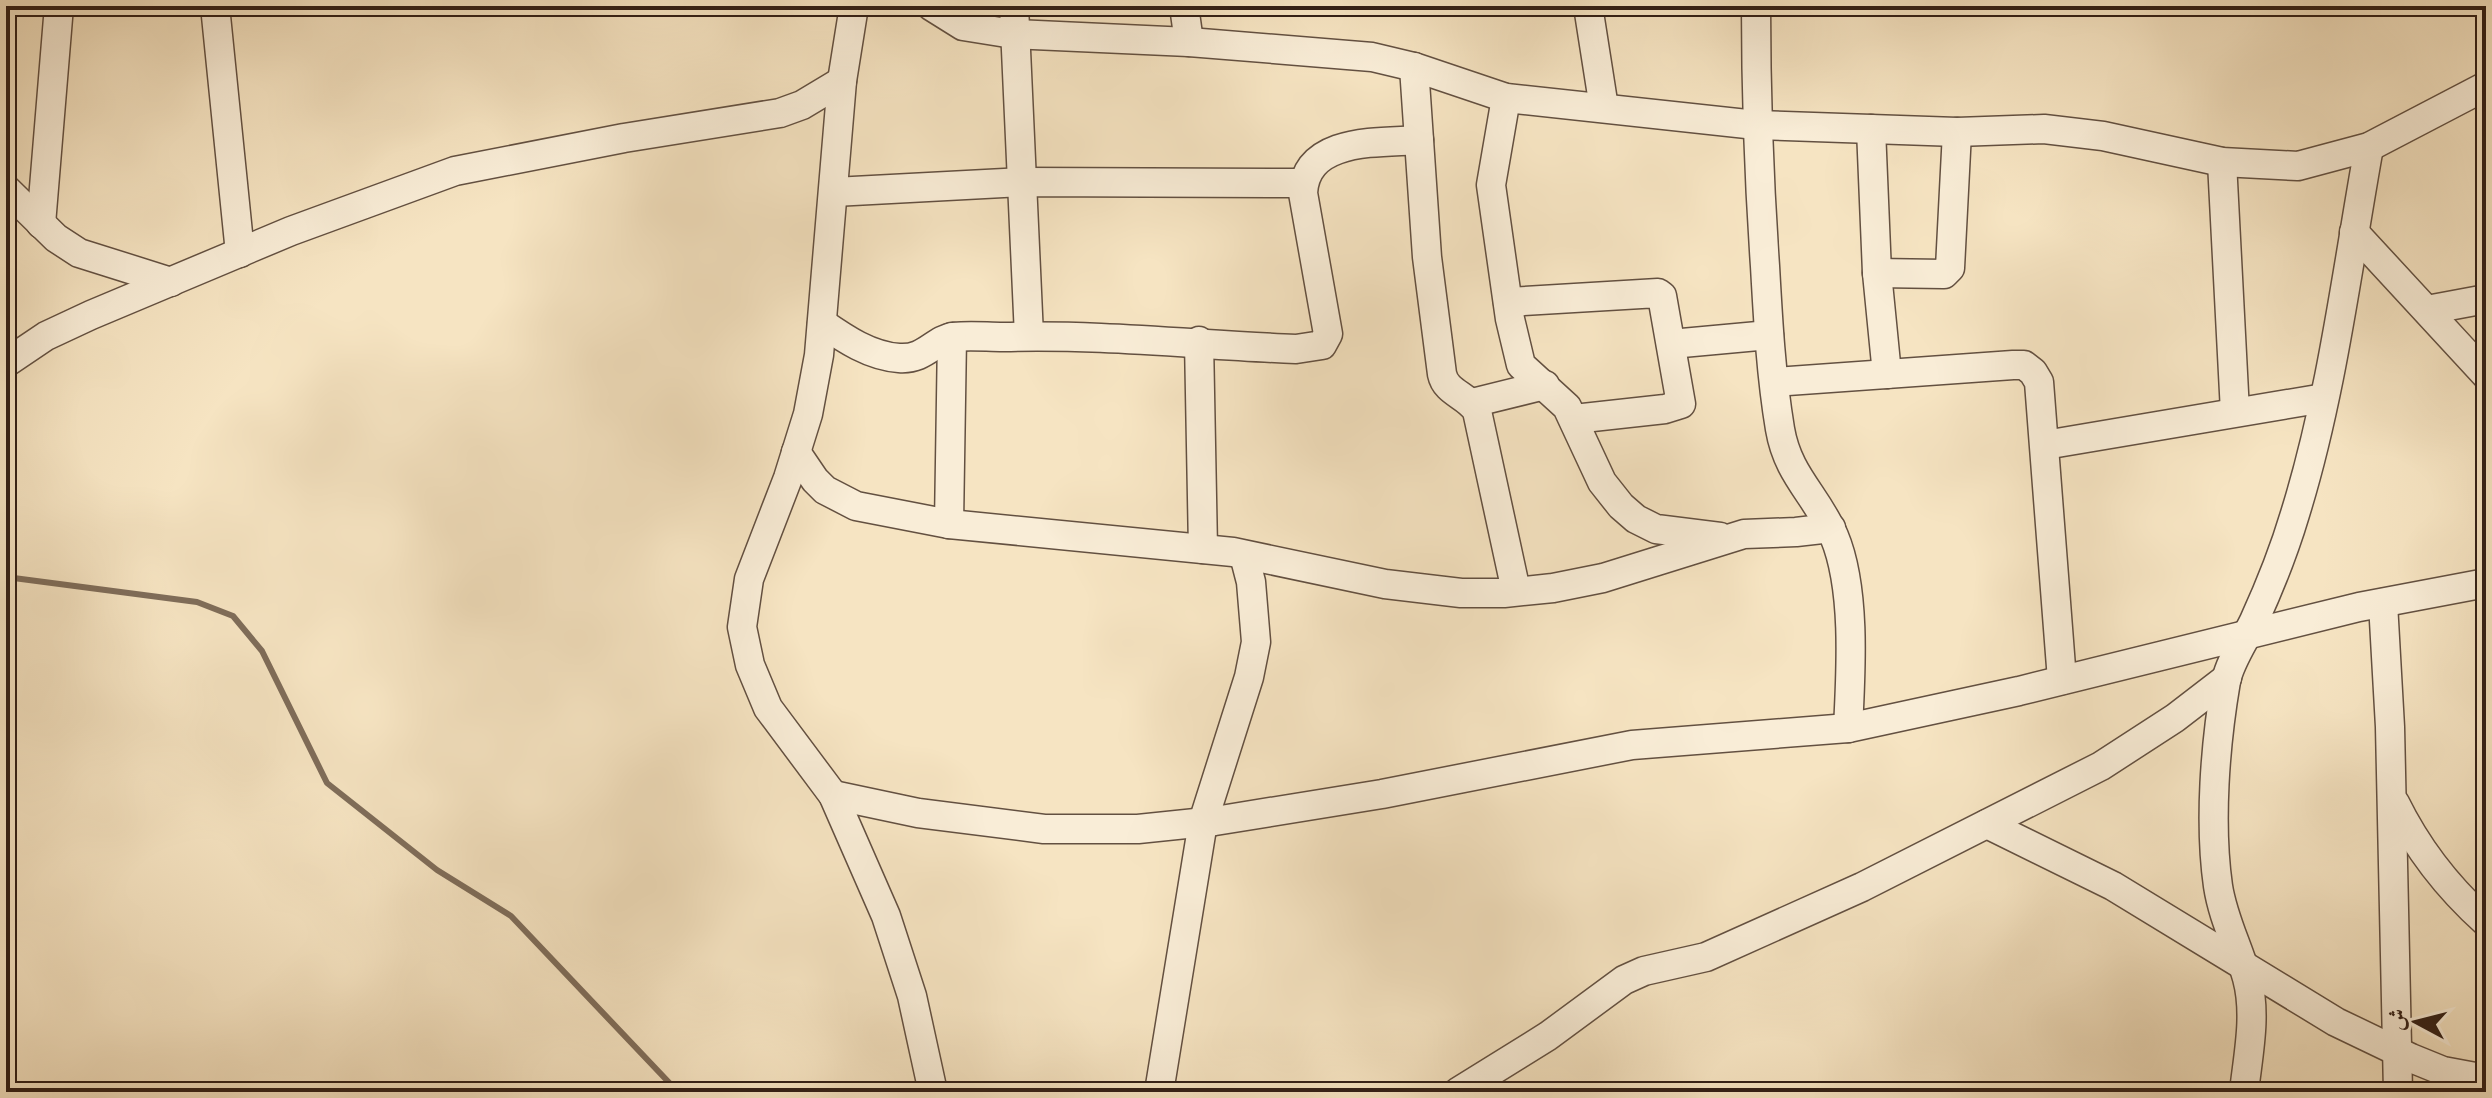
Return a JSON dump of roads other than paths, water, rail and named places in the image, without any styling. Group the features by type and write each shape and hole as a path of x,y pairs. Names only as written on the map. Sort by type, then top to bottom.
{"street":[{"path":"41,224 59,6"},
{"path":"215,6 240,253"},
{"path":"854,6 842,81 822,323 808,414 749,579 742,627 750,665 768,708 833,795 886,916 912,996 933,1092"},
{"path":"931,6 963,26 1014,20 1189,42 1372,57 1414,67 1506,98 1756,125 1957,132 2044,129 2103,136 2222,162 2298,166 2369,147 2486,86"},
{"path":"1184,6 1189,42"},
{"path":"1588,6 1604,108"},
{"path":"1756,6 1756,125 1769,335 1786,456 1796,476 1825,514 1844,573 1850,644 1848,728"},
{"path":"1014,20 1029,336"},
{"path":"1414,67 1427,257 1442,374 1448,387 1472,403 1481,423 1516,591"},
{"path":"6,363 46,336 171,282 291,231 455,171 624,138 780,113 802,105 842,81"},
{"path":"1506,98 1491,185 1508,302 1521,365 1557,395 1574,419 1602,482 1636,519 1644,525 1678,533 1730,538"},
{"path":"1871,129 1877,273 1887,374"},
{"path":"1877,273 1948,272 1957,132"},
{"path":"822,323 848,342 899,358 929,352 952,337 1199,341 1296,349 1322,345 1328,339 1303,183 1313,164 1334,150 1419,140"},
{"path":"2244,1092 2251,1001 2242,964 2223,915 2215,839 2216,770 2227,678 2273,581 2295,514 2324,398 2369,147"},
{"path":"2222,162 2235,412"},
{"path":"834,192 1022,182 1303,183"},
{"path":"6,189 41,224 79,253 171,282"},
{"path":"2354,232 2486,375"},
{"path":"1508,302 1658,293 1662,296 1681,404 1665,409 1574,419"},
{"path":"2427,310 2486,299"},
{"path":"1671,344 1769,335"},
{"path":"949,524 952,337"},
{"path":"1199,341 1203,549"},
{"path":"1775,382 2024,365 2033,372 2039,382 2045,445 2062,680"},
{"path":"1472,403 1545,385"},
{"path":"2045,445 2324,398"},
{"path":"796,452 825,490 856,506 949,524 1203,549 1385,584 1461,593 1553,588 1603,578 1744,534 1831,528"},
{"path":"1159,1092 1203,822 1249,677 1256,642 1251,582 1244,555"},
{"path":"833,795 918,813 1044,829 1126,829 1203,822 1382,794 1632,745 1848,728 2062,680 2248,633 2486,583"},
{"path":"2383,603 2392,797 2398,1092"},
{"path":"1458,1092 1548,1036 1624,980 1644,971 1706,957 1862,887 2101,766 2175,718 2227,678"},
{"path":"2392,797 2429,863 2459,898 2486,922"},
{"path":"1987,824 2113,886 2296,1000 2398,1052 2443,1071 2486,1079"}],"waterway":[{"path":"6,577 197,602 233,616 262,651 327,783 437,870 511,916 678,1092"}]}
